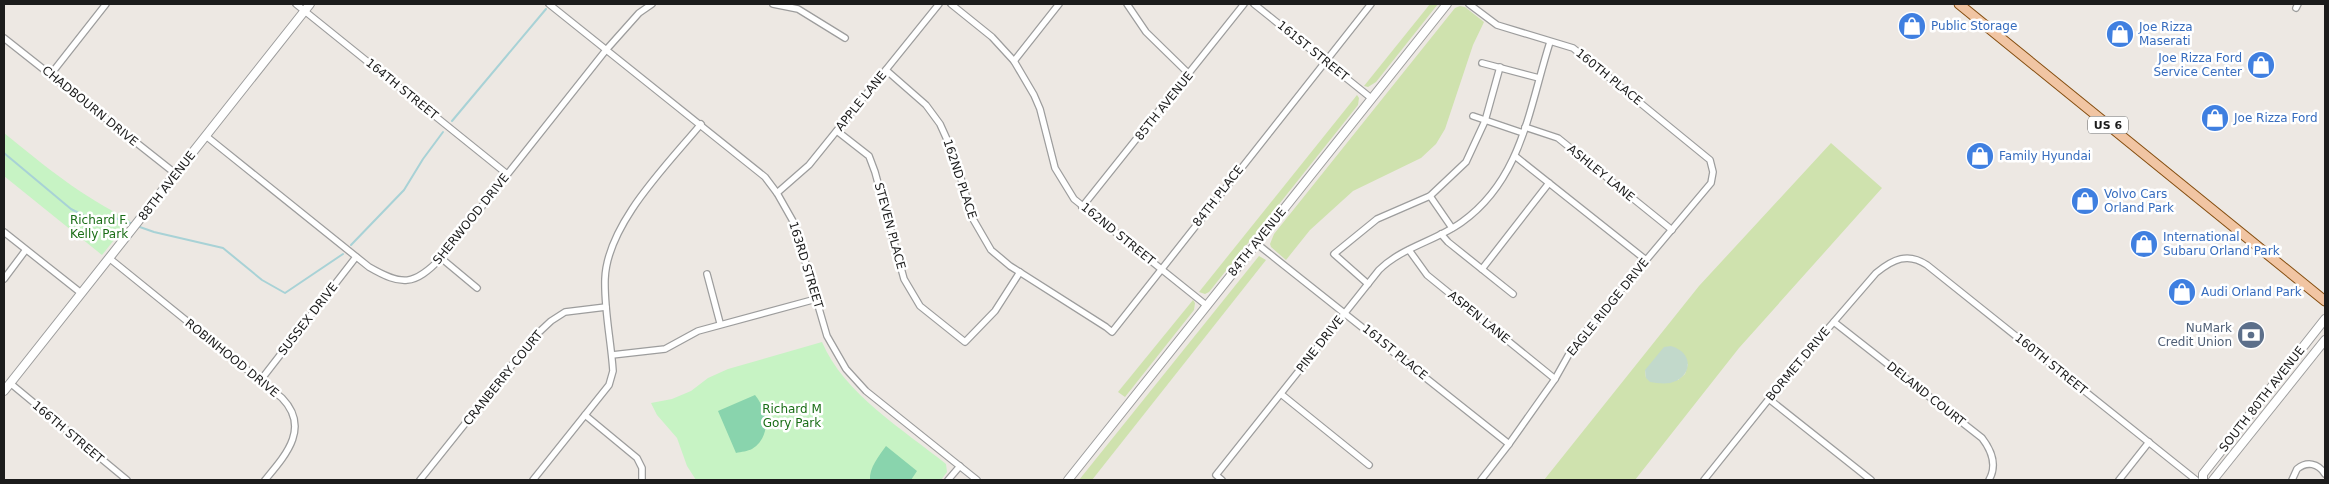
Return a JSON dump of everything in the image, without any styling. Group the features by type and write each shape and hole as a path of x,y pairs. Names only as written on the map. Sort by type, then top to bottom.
{"main road":[{"name":"US 6","path":"1959,4 2325,301"}],"street":[{"path":"51,74 106,4"},
{"name":"164TH STREET","path":"296,4 307,7 507,174"},
{"name":"163RD STREET","path":"549,4 749,163 777,192 787,209 799,237 832,348 854,380 977,480"},
{"name":"SHERWOOD DRIVE","path":"206,136 356,257 387,277 400,281 413,281 428,271 441,258 606,50 639,12 652,4"},
{"path":"773,4 798,9 845,38"},
{"name":"APPLE LANE","path":"777,192 809,165 939,4"},
{"name":"162ND STREET","path":"951,4 992,37 1014,61 1040,109 1055,168 1066,188 1082,207 1206,305"},
{"path":"1014,61 1059,4"},
{"path":"1127,4 1146,32 1189,74"},
{"name":"85TH AVENUE","path":"1082,207 1244,4"},
{"name":"161ST STREET","path":"1254,4 1371,98"},
{"name":"84TH PLACE","path":"1112,332 1371,4"},
{"name":"84TH AVENUE","path":"1068,480 1447,4"},
{"name":"160TH PLACE","path":"1469,4 1497,25 1573,48 1710,160"},
{"name":"88TH AVENUE","path":"4,391 307,7"},
{"name":"CHADBOURN DRIVE","path":"4,38 176,174"},
{"name":"PINE DRIVE","path":"1222,480 1216,475 1387,262 1452,228 1481,206 1496,189 1515,156 1550,42"},
{"path":"1482,63 1539,78"},
{"path":"1368,284 1334,254 1377,219 1430,196 1466,162 1485,121 1500,68"},
{"name":"162ND PLACE","path":"886,70 917,96 937,119 954,155 978,230 991,250 1020,272 1112,332"},
{"name":"ASHLEY LANE","path":"1472,116 1485,121 1558,138 1672,230"},
{"path":"534,480 609,386 614,371 606,307 605,277 613,243 632,210 701,124"},
{"name":"STEVEN PLACE","path":"837,131 870,156 908,288 920,306 965,342 995,311 1020,272"},
{"path":"1515,156 1646,260"},
{"name":"EAGLE RIDGE DRIVE","path":"1480,480 1509,444 1555,379 1573,348 1711,183 1713,172 1710,160"},
{"path":"1482,269 1549,183"},
{"path":"1430,196 1452,228"},
{"path":"4,232 81,293"},
{"path":"1441,234 1513,294"},
{"name":"161ST PLACE","path":"1256,243 1509,444"},
{"path":"4,279 25,250"},
{"name":"ASPEN LANE","path":"1409,250 1427,275 1555,379"},
{"name":"SUSSEX DRIVE","path":"260,380 356,257"},
{"name":"ROBINHOOD DRIVE","path":"109,258 285,401 290,409 294,423 294,438 290,449 265,480"},
{"path":"441,258 477,288"},
{"name":"BORMET DRIVE","path":"1705,480 1769,399 1876,273 1893,260 1902,258"},
{"name":"160TH STREET","path":"1902,258 1919,259 1927,265 2196,480"},
{"path":"707,274 720,323"},
{"path":"612,354 665,349 698,330 816,299"},
{"name":"CRANBERRY COURT","path":"420,480 536,335 565,312 606,307"},
{"name":"SOUTH 80TH AVENUE","path":"2203,480 2203,474 2325,319"},
{"name":"DELAND COURT","path":"1834,322 1982,438 1991,452 1993,460 1989,480"},
{"name":"SOUTH 80TH AVENUE","path":"2213,480 2325,340"},
{"name":"166TH STREET","path":"10,383 127,480"},
{"path":"1281,394 1369,465"},
{"path":"1769,399 1870,480"},
{"path":"585,415 636,458 642,468 642,480"},
{"path":"2119,480 2149,442"},
{"path":"2292,480 2297,469 2306,464 2317,466 2325,474"},
{"path":"948,480 960,466"}],"green space":[{"path":"1430,4 1438,4 1376,82 1368,87 1364,86"},
{"path":"1465,7 1484,22 1473,45 1445,129 1436,144 1421,158 1353,191 1310,230 1286,260 1271,247 1270,244 1274,234 1455,8"},
{"path":"1357,95 1359,98 1358,105 1209,292 1205,294 1199,292"},
{"name":"Richard F. Kelly Park","path":"4,133 80,191 130,220 102,255 4,176"},
{"path":"1831,143 1882,188 1739,348 1635,480 1544,480 1699,286","holes":["1688,364 1685,374 1678,380 1646,378 1645,370"]},
{"path":"1259,256 1266,260 1092,480 1079,480"},
{"path":"1193,300 1195,303 1194,310 1125,397 1118,392"},
{"name":"Richard M Gory Park","path":"822,342 832,361 860,394 894,424 946,464 947,472 941,480 696,480 687,466 677,438 657,415 651,403 672,399 691,391 708,378 728,369"},
{"path":"1671,346 1679,349 1687,359 1686,371 1683,376 1670,383 1650,382 1646,378 1645,370 1664,347"},
{"path":"755,395 763,408 765,416 766,423 763,437 752,449 736,453 718,411"},
{"path":"886,446 917,471 911,480 870,480 873,467"}],"waterway":[{"path":"452,121 546,9"},
{"path":"351,245 404,190 423,159 443,132"},
{"path":"4,153 71,209 88,218 115,218 133,224"},
{"path":"137,226 154,232 223,248 262,280 285,293 343,254"}],"place":[{"name":"Public Storage","path":"1912,26"},
{"name":"Joe Rizza Maserati","path":"2120,34"},
{"name":"Joe Rizza Ford Service Center","path":"2261,65"},
{"name":"Joe Rizza Ford","path":"2215,118"},
{"name":"Family Hyundai","path":"1980,156"},
{"name":"Volvo Cars Orland Park","path":"2085,201"},
{"name":"International Subaru Orland Park","path":"2144,244"},
{"name":"Audi Orland Park","path":"2182,292"},
{"name":"NuMark Credit Union","path":"2251,335"}]}
